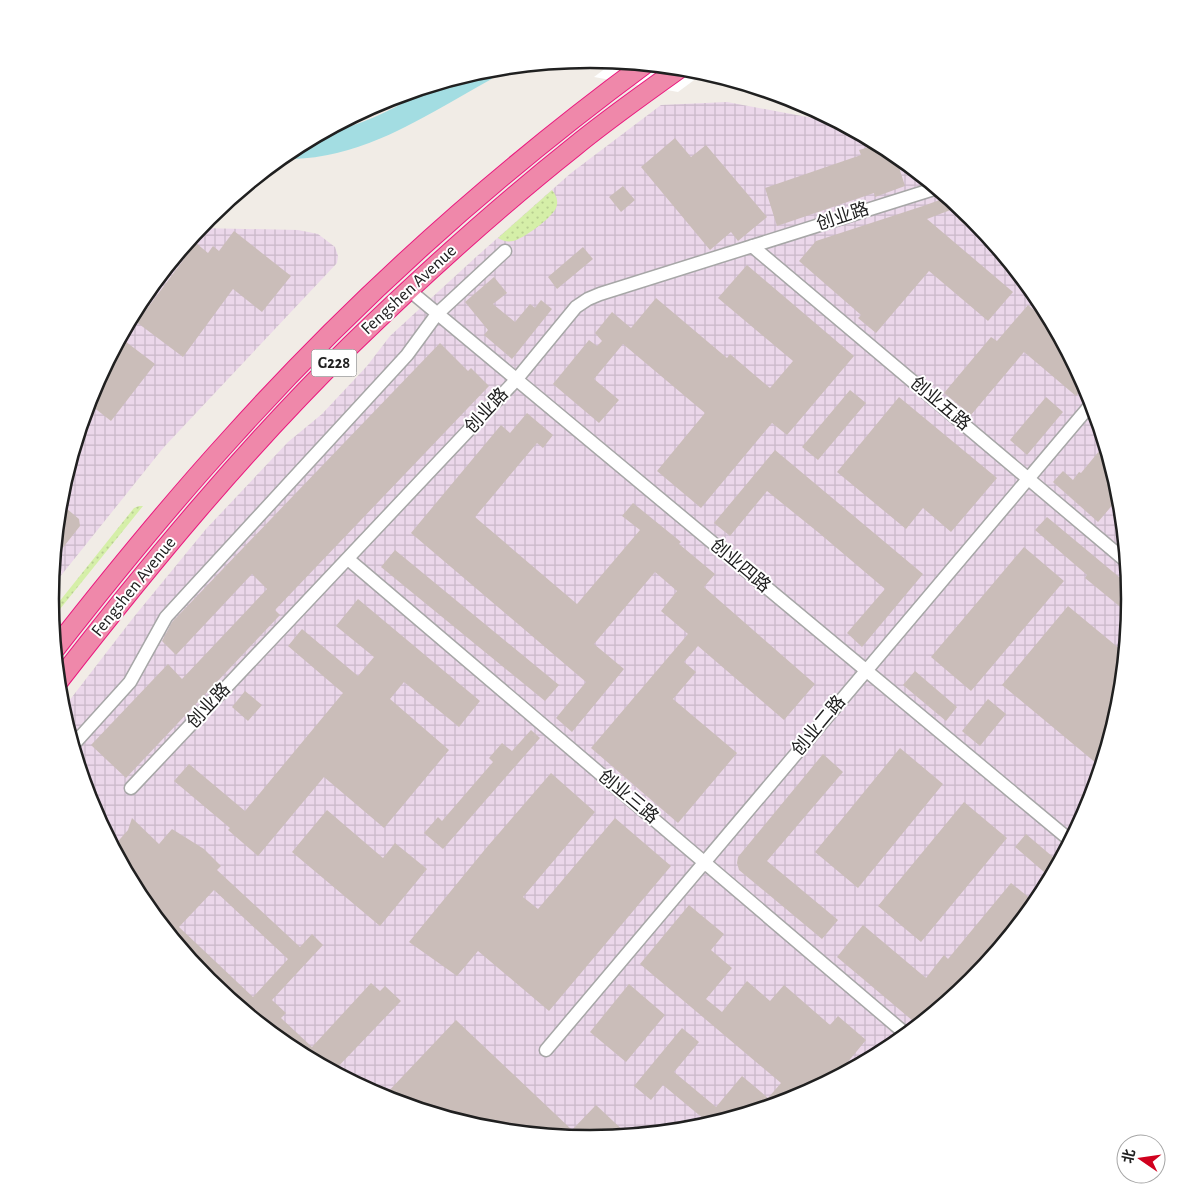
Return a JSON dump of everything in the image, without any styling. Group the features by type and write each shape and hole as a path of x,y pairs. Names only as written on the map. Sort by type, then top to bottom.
{"highway":[{"name":"Fengshen Avenue","path":"61,642 190,484 299,366 394,273 451,221 550,137 637,70"},
{"name":"Fengshen Avenue","path":"64,674 154,561 249,452 349,347 459,244 560,158 613,116 672,74"}],"street":[{"name":"创业路","path":"132,788 516,380 576,307 588,299 929,190"},
{"name":"创业五路","path":"752,246 1120,556"},
{"path":"78,740 130,682 166,616 407,355 437,314 505,251"},
{"name":"创业四路","path":"409,290 1066,837"},
{"name":"创业二路","path":"546,1050 1087,409"},
{"name":"创业三路","path":"348,559 902,1030"}],"shaded area":[{"path":"727,102 817,119 826,123 886,157 941,200 967,223 1012,276 1033,304 1067,364 1082,396 1104,462 1118,530 1121,565 1122,600 1118,669 1104,737 1094,770 1082,803 1051,865 1033,895 990,950 967,976 914,1021 886,1042 826,1076 794,1091 728,1113 660,1127 625,1130 590,1131 521,1127 453,1113 420,1103 387,1091 355,1076 295,1042 214,976 148,895 114,835 99,803 87,770 69,701 133,618 206,529 288,442 322,414 367,366 390,336 571,173 661,105"},
{"path":"209,228 298,230 318,234 335,247 338,256 337,263 164,447 60,577 63,530 69,496 77,462 99,396 114,364 148,304 191,249"}],"green space":[{"path":"552,190 557,198 557,205 543,222 513,241 505,241 498,238"},
{"path":"143,506 59,610 59,602 134,508"}],"pier":[{"path":"605,68 660,72 696,79 678,92 594,77"}],"building":[{"path":"675,138 691,157 706,145 767,217 738,241 731,232 710,250 641,167"},
{"path":"869,147 899,167 905,186 875,197 874,193 777,226 765,188 861,155 859,150"},
{"path":"623,186 635,200 621,212 609,197"},
{"path":"941,200 952,209 927,219 1013,292 988,321 929,271 876,333 858,318 861,315 799,261 816,241"},
{"path":"960,217 981,239 958,219"},
{"path":"234,231 291,276 262,312 233,289 183,357 137,322 196,243 208,253 213,246 219,251"},
{"path":"583,247 593,259 557,289 548,277"},
{"path":"747,265 854,356 787,435 772,423 701,508 657,471 705,413 623,344 594,379 619,400 599,423 553,384 589,340 597,346 602,341 595,333 612,312 631,328 656,298 727,358 730,354 770,388 793,361 718,298"},
{"path":"494,277 507,293 493,304 515,322 530,304 535,308 541,300 552,309 512,359 484,335 488,330 465,302"},
{"path":"1028,305 1039,315 1051,334 1080,392 1076,396 1024,352 971,415 944,393 991,337 997,341"},
{"path":"126,342 155,364 111,421 95,408"},
{"path":"440,343 468,371 471,368 489,386 275,610 280,615 126,778 91,745 168,664 182,679 267,589 252,574 176,655 162,641 172,622"},
{"path":"850,390 866,403 818,460 802,447"},
{"path":"899,397 997,478 951,532 923,508 906,529 837,472"},
{"path":"1046,397 1063,412 1027,455 1010,440"},
{"path":"527,413 553,435 543,448 537,443 475,517 577,604 640,530 622,516 633,503 681,542 679,544 715,574 704,587 815,684 784,720 698,646 684,662 696,672 673,699 737,753 678,823 591,748 688,634 661,611 677,591 655,572 594,644 624,669 572,732 556,718 586,682 411,533 501,425 510,433"},
{"path":"775,450 923,574 862,647 847,633 885,589 819,533 767,491 730,536 714,523"},
{"path":"1100,450 1113,504 1098,522 1053,482 1063,471 1073,480 1079,472 1081,473"},
{"path":"67,509 79,519 80,526 61,550"},
{"path":"1047,517 1121,579 1122,608 1085,578 1087,575 1035,530"},
{"path":"1024,547 1064,581 971,691 931,657"},
{"path":"395,550 559,685 545,701 381,567"},
{"path":"358,599 480,701 459,727 404,682 390,699 449,750 384,828 324,777 258,856 228,830 230,828 174,781 189,764 245,811 343,693 288,646 302,629 358,676 374,657 336,626"},
{"path":"1068,606 1120,649 1112,703 1096,763 1002,685"},
{"path":"915,671 957,707 946,721 903,685"},
{"path":"245,691 262,705 248,721 232,707"},
{"path":"988,699 1006,714 980,746 962,731"},
{"path":"531,730 540,738 443,849 424,833 438,817 442,821 493,762 489,758 502,743 512,751"},
{"path":"900,748 943,784 858,888 815,852"},
{"path":"823,754 843,772 767,861 838,920 822,939 739,870 737,863 738,857"},
{"path":"551,773 595,812 523,897 538,909 615,818 671,866 549,1011 478,951 457,976 409,942"},
{"path":"964,802 1007,838 921,942 878,906"},
{"path":"327,810 383,858 395,843 427,869 380,926 292,852"},
{"path":"132,818 159,844 172,829 204,849 221,866 217,870 300,947 312,934 323,945 272,1000 286,1013 281,1018 312,1047 371,983 380,991 385,986 401,1001 338,1067 325,1060 295,1042 267,1021 214,976 148,895 118,842 128,830","holes":["214,890 288,959 253,997 179,927"]},
{"path":"1026,834 1055,858 1046,874 1015,847"},
{"path":"1011,883 1030,899 967,976 914,1021 837,957 863,925 926,978 944,955 948,959"},
{"path":"689,905 724,934 711,950 732,968 706,999 722,1012 747,981 770,1001 784,985 830,1025 838,1016 866,1040 844,1066 826,1076 794,1091 761,1103 704,1119 663,1085 651,1100 634,1086 682,1028 699,1042 674,1072 716,1107 742,1076 768,1098 781,1083 640,964"},
{"path":"629,984 665,1015 626,1062 590,1032"},
{"path":"456,1020 572,1130 596,1105 623,1130 556,1130 521,1127 453,1113 388,1091"}],"waterway":[{"path":"314,146 345,140 393,121 460,84"}]}
